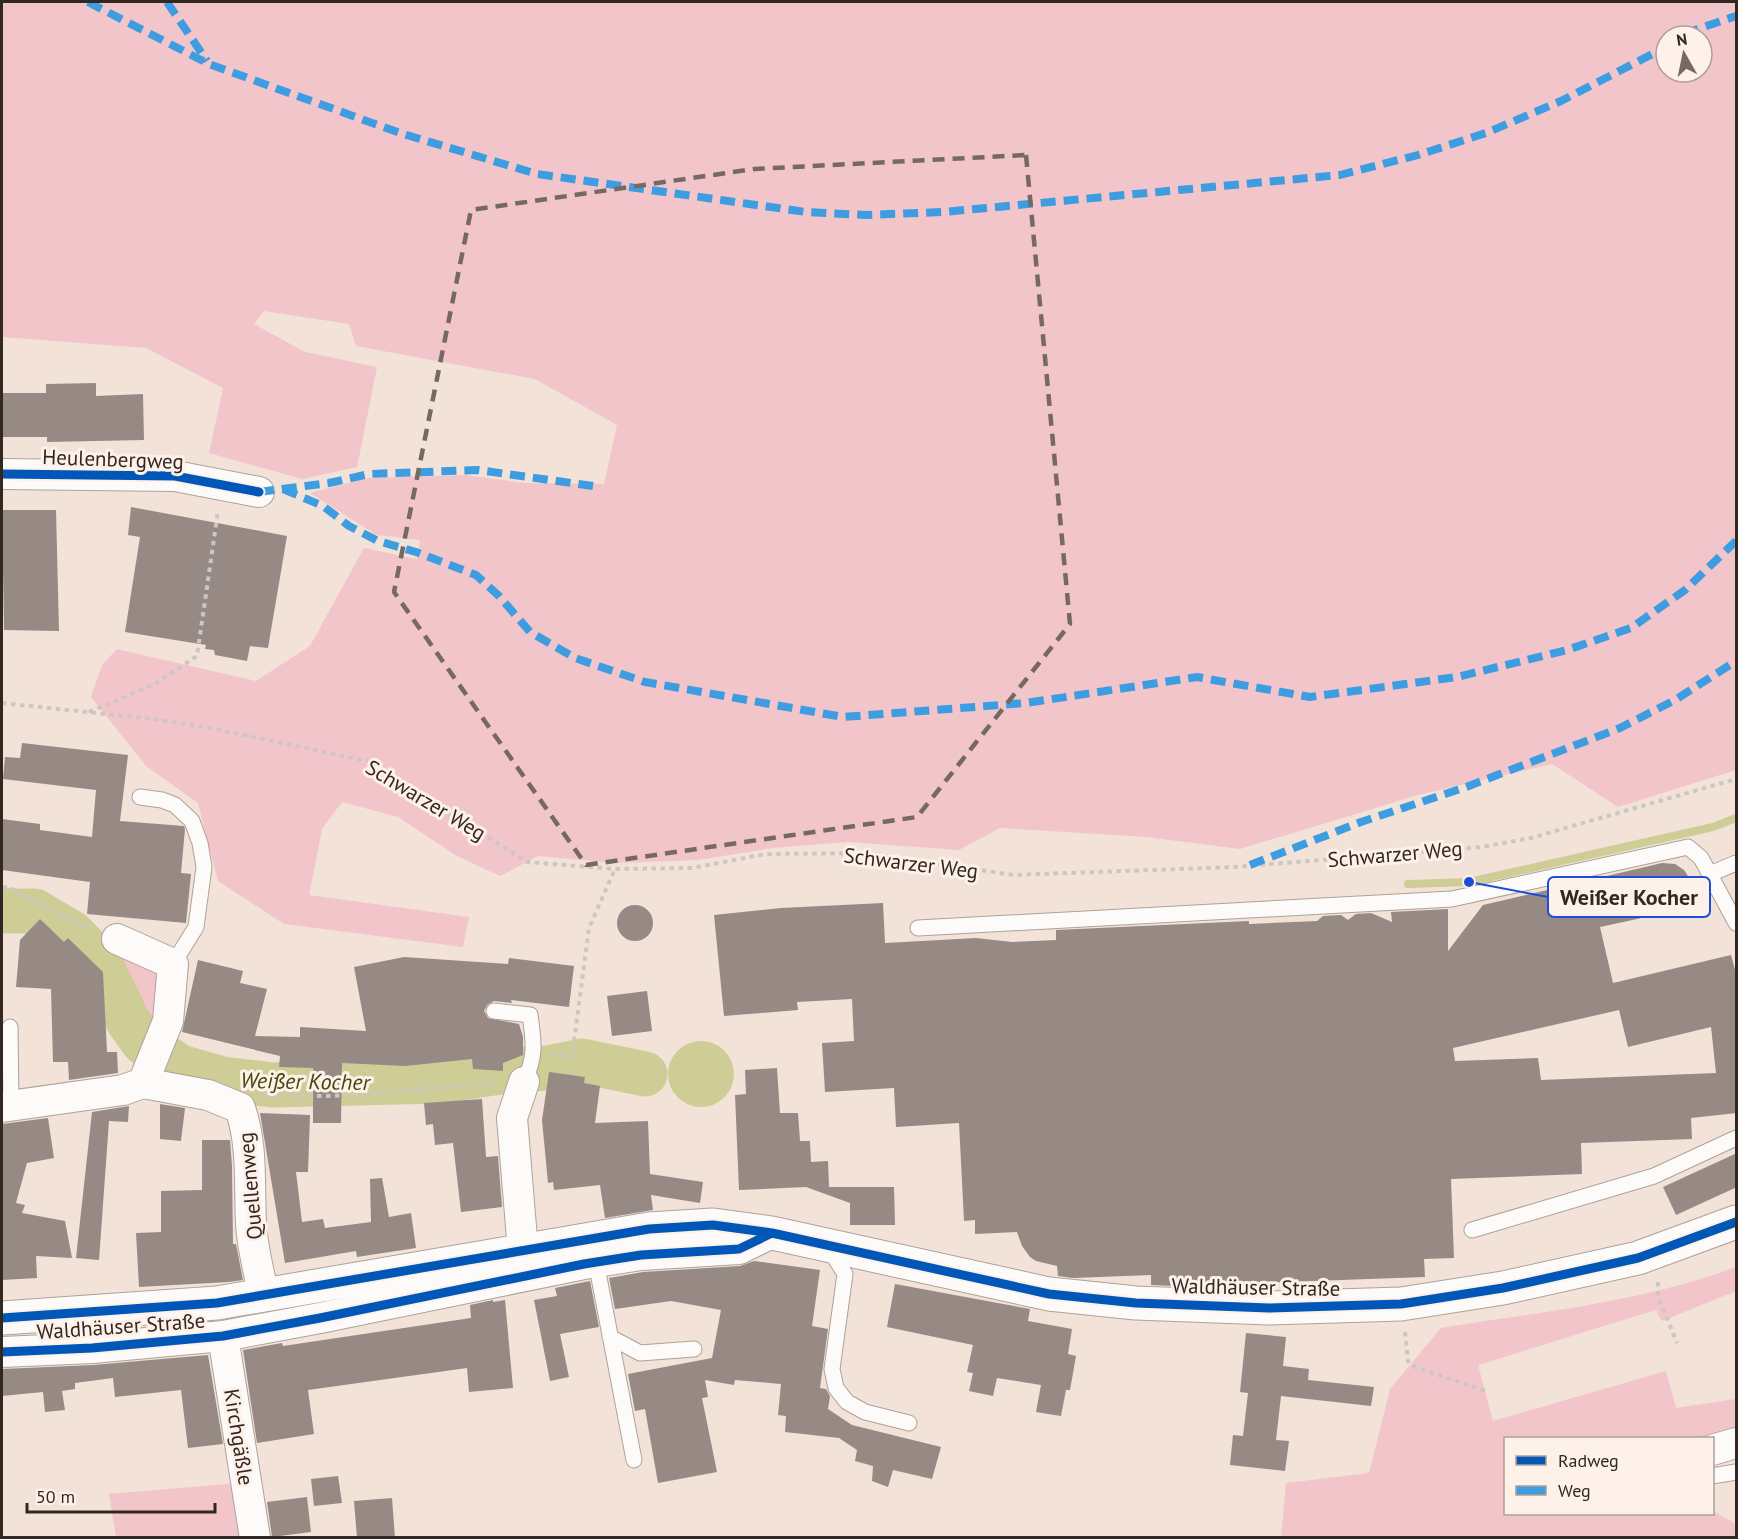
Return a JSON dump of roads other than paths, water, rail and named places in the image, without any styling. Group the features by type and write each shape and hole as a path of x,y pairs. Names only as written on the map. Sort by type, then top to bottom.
{"street":[{"name":"Heulenbergweg","path":"2,474 175,476 259,492"},
{"path":"6,1106 123,1090 147,1073 168,1021 173,964 117,939"},
{"name":"Quellenweg","path":"147,1073 240,1108 247,1129 251,1226 264,1296"},
{"path":"523,1251 512,1118 528,1074"},
{"name":"Waldhäuser Straße","path":"2,1318 217,1303 649,1229 713,1226 772,1233 1049,1294 1136,1303 1269,1308 1401,1305 1503,1288 1638,1258 1737,1222"},
{"name":"Waldhäuser Straße","path":"2,1352 92,1348 224,1336 596,1262 641,1255 740,1249 772,1233"},
{"name":"Kirchgäßle","path":"224,1336 255,1538"},
{"path":"1714,1450 1737,1443"}],"lane":[{"path":"140,797 162,800 176,805 192,821 201,843 204,867 196,927 173,964"},
{"path":"918,928 1452,899 1688,847 1701,858 1737,923"},
{"path":"1710,874 1737,863"},
{"path":"494,1011 530,1016 534,1046 528,1074"},
{"path":"6,1106 10,1027"},
{"path":"1472,1230 1654,1176 1737,1138"},
{"path":"827,1245 845,1274 831,1369 836,1388 847,1402 864,1412 909,1423"},
{"path":"596,1262 634,1460"},
{"path":"610,1337 640,1353 694,1349"},
{"path":"1714,1476 1737,1472"}],"waterway":[{"name":"Weißer Kocher","path":"1408,884 1469,882 1713,827 1736,818"},
{"name":"Weißer Kocher","path":"2,911 35,911 72,933 99,961 128,1021 144,1043 180,1067 222,1079 273,1085 440,1081 514,1070 548,1068 582,1061 645,1074"}],"place":[{"name":"Weißer Kocher","path":"1469,882"}]}
